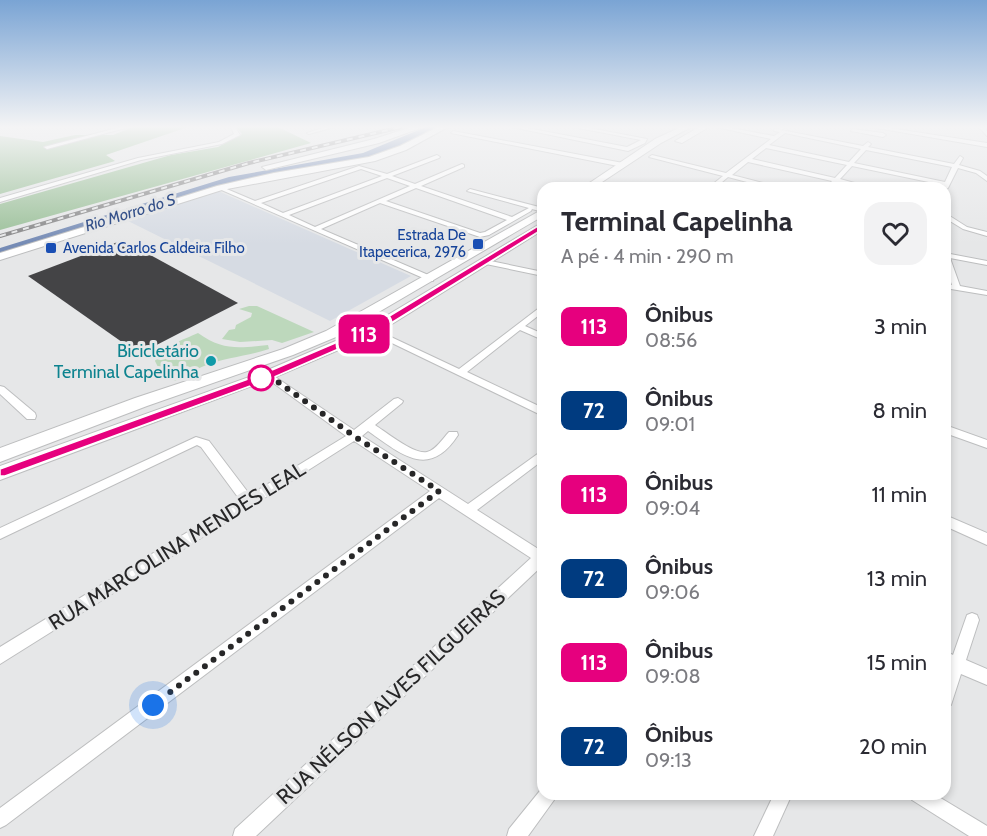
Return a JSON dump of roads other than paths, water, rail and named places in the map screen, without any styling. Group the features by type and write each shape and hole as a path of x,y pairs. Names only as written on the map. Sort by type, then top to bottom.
{"main road":[{"path":"0,246 202,183 272,166"},
{"path":"0,259 220,188 274,176 338,166"},
{"path":"605,182 629,166"},
{"path":"598,182 630,166"},
{"path":"623,170 633,169"},
{"path":"0,455 141,402 303,346 374,311 537,215"},
{"path":"0,473 268,375 371,331 537,229"},
{"path":"0,463 71,430"}],"street":[{"path":"0,200 116,166"},
{"path":"284,215 413,166"},
{"path":"315,229 462,166"},
{"path":"606,166 623,170"},
{"path":"690,166 755,182"},
{"path":"719,182 740,166"},
{"path":"775,166 845,182"},
{"path":"837,180 850,166"},
{"path":"861,166 929,182"},
{"path":"948,182 956,166 978,172 987,179"},
{"path":"255,203 357,167 366,168 414,187 512,219"},
{"path":"220,188 430,279"},
{"path":"470,191 537,209"},
{"path":"380,201 480,235 487,234 529,210"},
{"path":"951,220 964,228 987,234"},
{"path":"951,256 987,263"},
{"path":"484,261 537,273"},
{"path":"951,272 957,288"},
{"path":"951,287 987,293"},
{"path":"460,373 537,313"},
{"path":"519,327 537,334"},
{"path":"371,331 537,408"},
{"path":"268,375 354,436 537,555"},
{"path":"0,388 31,416"},
{"name":"RUA MARCOLINA MENDES LEAL","path":"0,656 354,436 398,401"},
{"path":"367,425 406,449 429,457 453,435"},
{"path":"951,431 987,444"},
{"path":"0,534 196,441 205,444 249,503"},
{"path":"468,510 537,458"},
{"path":"0,819 439,491"},
{"path":"951,523 987,538"},
{"name":"RUA NÉLSON ALVES FILGUEIRAS","path":"242,836 537,563"},
{"path":"972,620 951,661 987,677"},
{"path":"516,836 543,800"},
{"path":"763,836 780,800"},
{"path":"928,800 986,836"}],"waterway":[{"name":"Rio Morro do S","path":"0,253 233,180 310,166"}],"railway":[{"path":"0,236 239,166"}],"place":[{"name":"Estrada De Itapecerica, 2976","path":"478,244"},
{"name":"Avenida Carlos Caldeira Filho","path":"51,248"},
{"name":"Bicicletário Terminal Capelinha","path":"211,361"}]}
